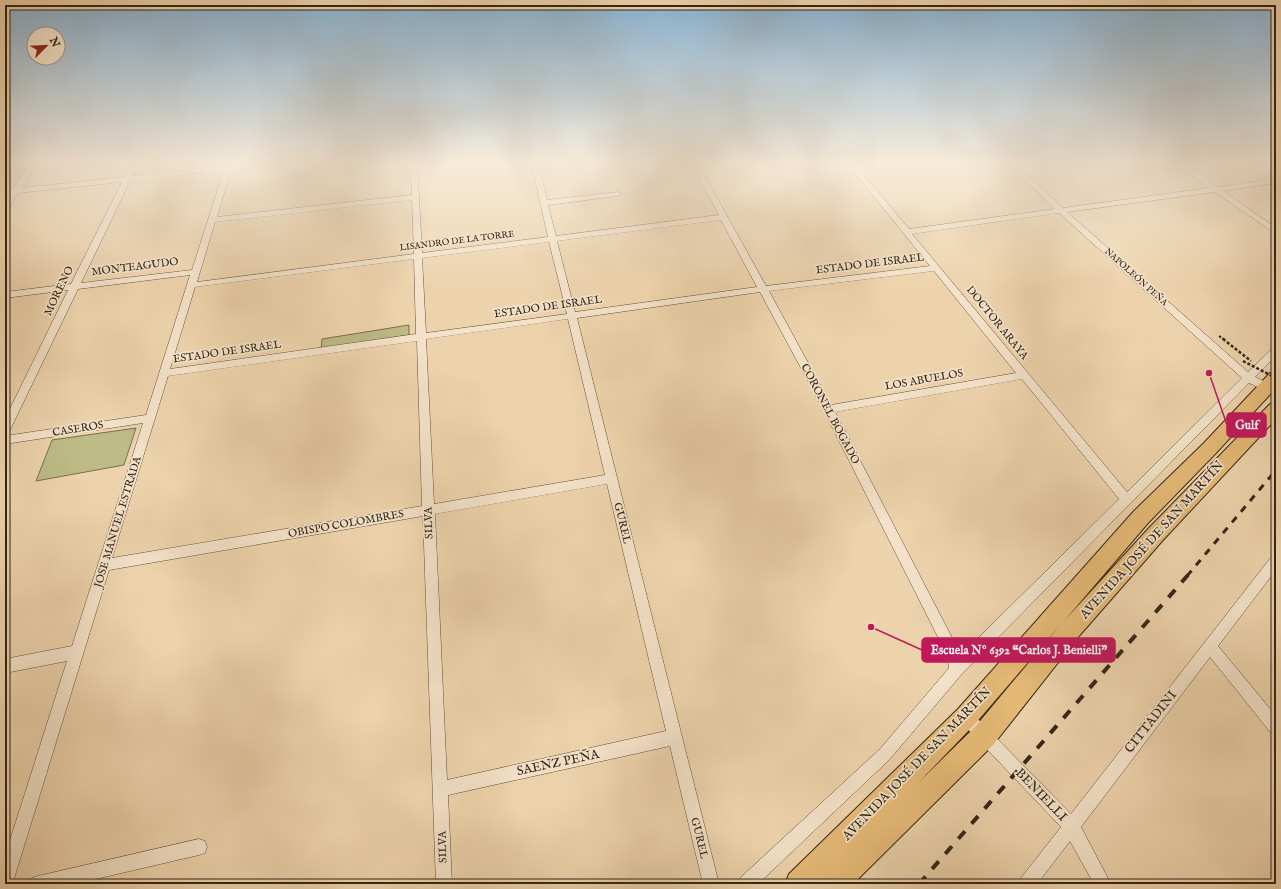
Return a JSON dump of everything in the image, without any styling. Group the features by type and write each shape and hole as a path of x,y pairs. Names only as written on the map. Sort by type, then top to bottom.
{"main road":[{"name":"AVENIDA JOSÉ DE SAN MARTÍN","path":"799,884 966,717 1141,516 1210,448 1267,380"},
{"name":"AVENIDA JOSÉ DE SAN MARTÍN","path":"833,884 984,736 1071,629 1151,539 1276,408"}],"street":[{"name":"MORENO","path":"5,430 115,203"},
{"name":"JOSE MANUEL ESTRADA","path":"5,882 217,203"},
{"path":"212,220 358,203"},
{"name":"SILVA","path":"415,203 444,884"},
{"name":"GUREL","path":"544,203 711,884"},
{"name":"CORONEL BOGADO","path":"717,203 828,409 954,654 956,670"},
{"name":"DOCTOR ARAYA","path":"883,203 1126,500"},
{"name":"NAPOLEÓN PEÑA","path":"1053,203 1267,380"},
{"path":"907,232 1114,203"},
{"path":"1236,203 1276,232"},
{"name":"LISANDRO DE LA TORRE","path":"192,285 724,217"},
{"name":"ESTADO DE ISRAEL","path":"164,373 763,288 936,268"},
{"name":"MONTEAGUDO","path":"5,295 196,272"},
{"path":"746,884 885,754 956,670 1126,500 1267,380 1276,350"},
{"name":"LOS ABUELOS","path":"828,409 1024,375"},
{"name":"CASEROS","path":"5,440 150,418"},
{"name":"OBISPO COLOMBRES","path":"104,566 611,478"},
{"name":"CITTADINI","path":"1027,884 1276,560"},
{"path":"1210,646 1276,728"},
{"path":"5,666 77,652"},
{"name":"BENIELLI","path":"966,717 1071,826 1103,884"},
{"name":"SAENZ PEÑA","path":"440,788 675,737"},
{"path":"38,884 199,846"}],"path":[{"path":"1244,361 1267,380"}],"shaded area":[{"path":"409,325 409,335 321,349 322,339"},
{"path":"136,428 124,465 36,481 52,440"}],"railway":[{"path":"1187,576 1276,470"},
{"path":"919,884 1188,575"}],"place":[{"name":"Gulf","path":"1209,373"},
{"name":"Escuela Nº 6392 “Carlos J. Benielli”","path":"871,627"}]}
